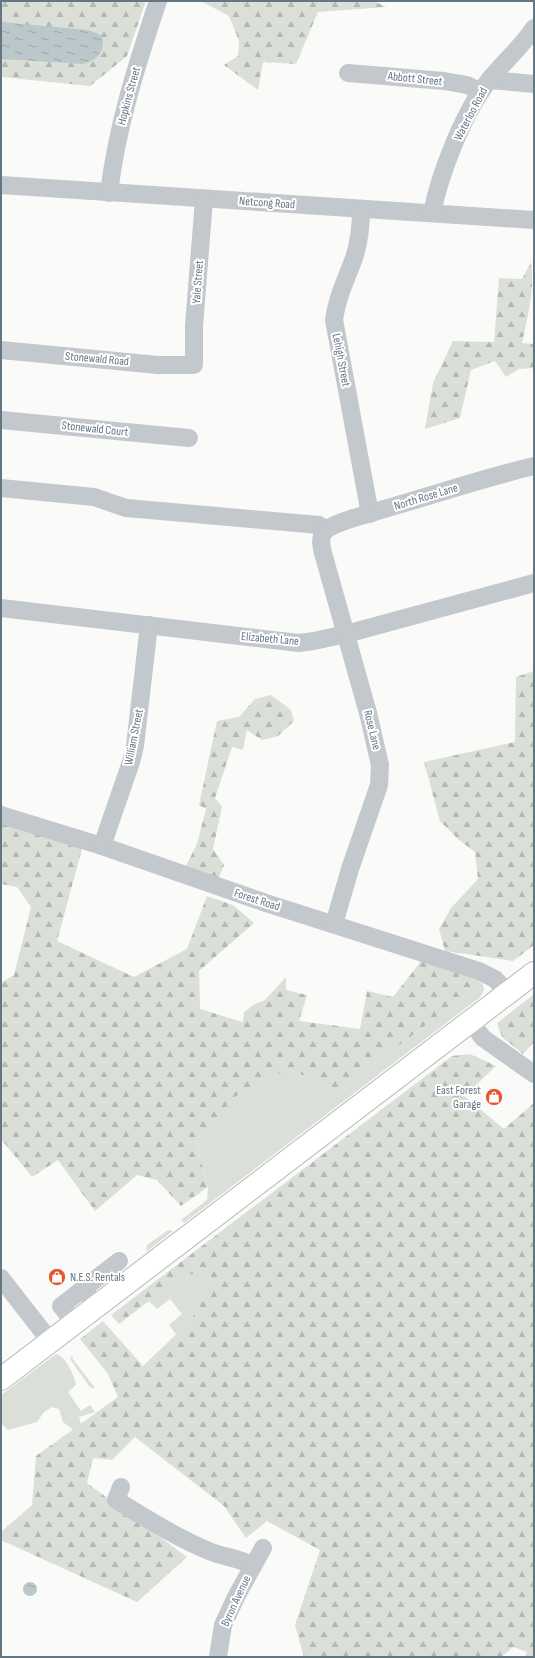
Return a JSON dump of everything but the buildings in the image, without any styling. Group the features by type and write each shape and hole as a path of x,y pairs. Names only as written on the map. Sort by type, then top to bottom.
{"main road":[{"path":"1,1379 534,973"}],"street":[{"name":"Hopkins Street","path":"109,193 120,125 133,78 158,1"},
{"name":"Waterloo Road","path":"432,213 450,154 486,86 534,28"},
{"name":"Abbott Street","path":"348,73 466,85 486,86 534,84"},
{"name":"Netcong Road","path":"1,185 534,220"},
{"name":"Yale Street","path":"194,365 194,326 204,199"},
{"name":"Lehigh Street","path":"361,209 361,228 354,257 336,303 334,320 370,514"},
{"name":"Stonewald Road","path":"1,350 158,365 194,365"},
{"name":"Stonewald Court","path":"1,420 188,438"},
{"name":"North Rose Lane","path":"324,533 370,514 509,472 534,466"},
{"path":"1,488 94,497 126,508 320,525 324,533"},
{"name":"Rose Lane","path":"324,533 321,543 323,553 375,741 380,772 378,785 350,869 334,924"},
{"name":"Elizabeth Lane","path":"1,608 299,643 346,634 534,584"},
{"name":"William Street","path":"102,846 131,762 135,746 149,625"},
{"name":"Forest Road","path":"1,815 102,846 266,903 479,971 496,979 508,993"},
{"path":"470,1022 484,1038 532,1069"},
{"path":"75,1323 61,1306 76,1291 119,1261"},
{"path":"1,1278 22,1313 50,1342"},
{"path":"76,1291 97,1306"},
{"path":"121,1487 116,1500 197,1546 210,1552 246,1562 253,1566"},
{"name":"Byron Avenue","path":"218,1657 223,1625 263,1548"}],"green space":[{"path":"1,1 146,1 127,56 90,86 1,77"},
{"path":"201,1 374,1 386,7 318,12 296,64 263,62 258,90 224,65 238,56 239,41 229,16"},
{"path":"531,262 532,282 529,313 522,343 534,344 534,368 519,369 506,377 495,361 471,370 460,418 425,429 433,383 453,341 494,342 499,278 522,279"},
{"path":"534,671 534,945 513,961 445,951 439,929 451,908 478,879 475,852 459,840 440,821 424,762 515,742 516,677"},
{"path":"271,695 291,710 294,721 278,736 262,740 247,730 243,750 232,747 215,798 222,807 213,849 224,865 218,880 185,868 197,844 206,809 199,805 217,721 239,717 255,699"},
{"path":"1,823 82,849 57,941 134,977 187,949 207,896 233,905 254,923 199,971 200,1009 243,1022 244,1012 253,1005 265,1000 286,977 286,990 307,995 299,1021 360,1029 367,991 393,997 422,960 465,975 473,990 339,1090 288,1069 236,1096 196,1142 208,1187 181,1206 157,1180 137,1175 95,1211 58,1160 32,1177 1,1139 1,983 14,975 31,907 17,887 1,884"},
{"path":"465,975 478,980 483,986 483,993 479,998 184,1223 181,1220 207,1200 208,1187 196,1142 236,1096 288,1069 339,1090 473,990"},
{"path":"534,994 534,1042 523,1054 502,1037 497,1023"},
{"path":"470,1054 496,1066 464,1096 504,1129 534,1103 534,1657 525,1657 527,1652 513,1647 501,1657 304,1657 295,1625 320,1550 267,1521 246,1538 224,1506 135,1437 112,1460 93,1458 87,1483 187,1557 137,1602 1,1540 1,1532 32,1505 36,1456 118,1397 108,1374 80,1339 103,1321 143,1366 192,1319 211,1277 203,1267 149,1301 119,1324 111,1315 452,1056"},
{"path":"170,1230 173,1231 146,1252 147,1245"},
{"path":"203,1267 211,1277 192,1319 176,1334 169,1325 182,1314 170,1299 157,1309 149,1301"},
{"path":"56,1354 66,1362 75,1381 76,1385 68,1392 81,1411 90,1405 95,1412 79,1417 82,1427 75,1431 63,1422 59,1409 52,1407 44,1412 37,1422 8,1430 1,1423 1,1395"},
{"path":"72,1355 72,1358 95,1388 89,1386 70,1359"}],"water":[{"path":"1,22 88,30 99,34 102,37 103,47 96,58 83,64 1,59"},
{"path":"30,1582 35,1584 37,1589 35,1594 30,1596 25,1594 23,1589 25,1584"}],"place":[{"name":"East Forest Garage","path":"494,1097"},
{"name":"N.E.S. Rentals","path":"57,1277"}]}
